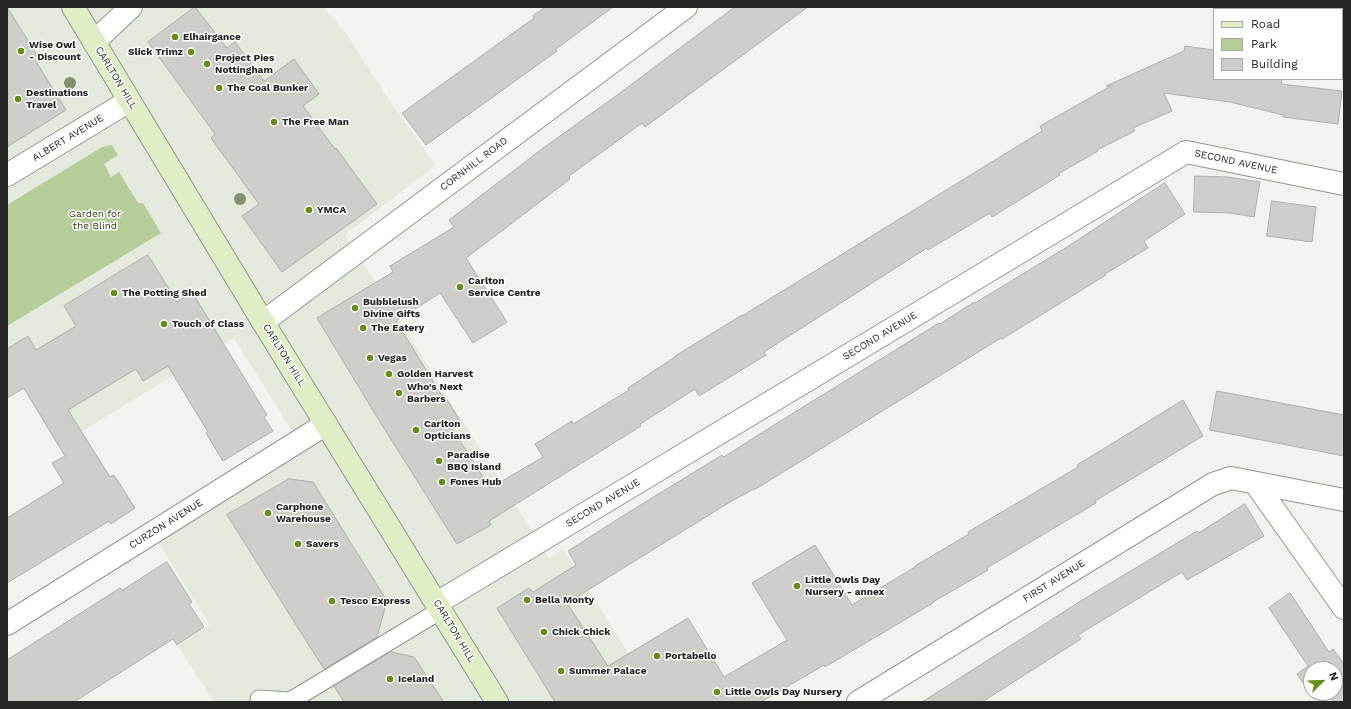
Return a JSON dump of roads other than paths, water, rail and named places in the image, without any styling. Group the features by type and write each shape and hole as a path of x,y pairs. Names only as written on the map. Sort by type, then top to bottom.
{"main road":[{"name":"CARLTON HILL","path":"72,7 263,322 497,702"}],"street":[{"path":"94,42 131,7"},
{"name":"CORNHILL ROAD","path":"263,322 686,7"},
{"name":"ALBERT AVENUE","path":"7,175 129,101"},
{"name":"SECOND AVENUE","path":"439,606 1186,152 1344,182"},
{"name":"CURZON AVENUE","path":"7,624 326,424"},
{"name":"FIRST AVENUE","path":"858,702 1213,484 1231,478 1344,500"},
{"path":"1256,483 1344,608"}],"lane":[{"path":"259,699 289,701 297,697 439,606"}],"place":[{"name":"Elhairgance","path":"175,37"},
{"name":"Wise Owl - Discount","path":"21,51"},
{"name":"Slick Trimz","path":"191,52"},
{"name":"Project Pies Nottingham","path":"207,64"},
{"name":"The Coal Bunker","path":"219,88"},
{"name":"Destinations Travel","path":"18,99"},
{"name":"The Free Man","path":"274,122"},
{"name":"YMCA","path":"309,210"},
{"name":"Carlton Service Centre","path":"460,287"},
{"name":"The Potting Shed","path":"114,293"},
{"name":"Bubblelush Divine Gifts","path":"355,308"},
{"name":"Touch of Class","path":"164,324"},
{"name":"The Eatery","path":"363,328"},
{"name":"Vegas","path":"370,358"},
{"name":"Golden Harvest","path":"389,374"},
{"name":"Who's Next Barbers","path":"399,393"},
{"name":"Carlton Opticians","path":"416,430"},
{"name":"Paradise BBQ Island","path":"439,461"},
{"name":"Fones Hub","path":"442,482"},
{"name":"Carphone Warehouse","path":"268,513"},
{"name":"Savers","path":"298,544"},
{"name":"Little Owls Day Nursery - annex","path":"797,586"},
{"name":"Bella Monty","path":"527,600"},
{"name":"Tesco Express","path":"332,601"},
{"name":"Chick Chick","path":"544,632"},
{"name":"Portabello","path":"657,656"},
{"name":"Summer Palace","path":"561,671"},
{"name":"Iceland","path":"390,679"},
{"name":"Little Owls Day Nursery","path":"717,692"}],"park label":[{"name":"Garden for the Blind","path":"95,220"}]}
